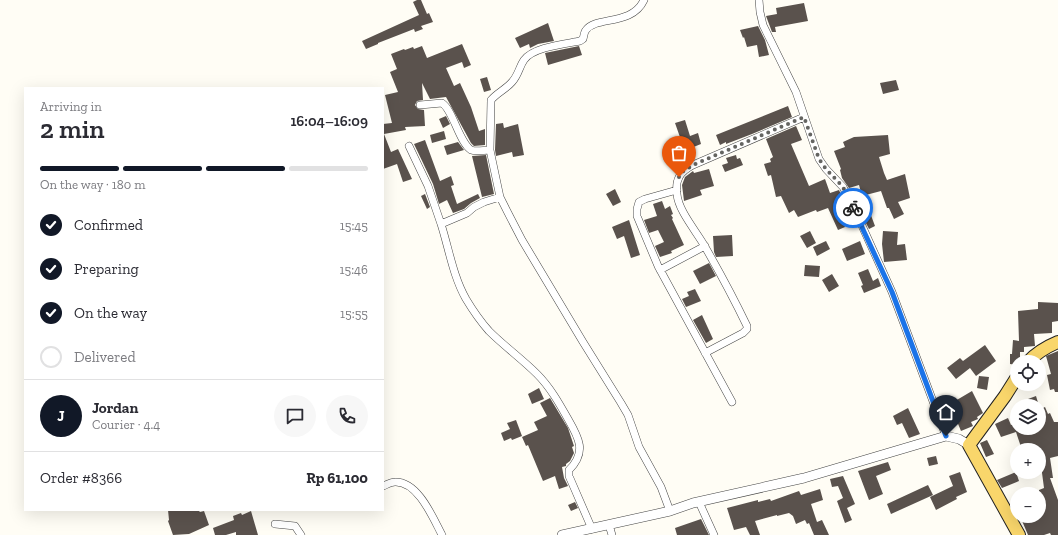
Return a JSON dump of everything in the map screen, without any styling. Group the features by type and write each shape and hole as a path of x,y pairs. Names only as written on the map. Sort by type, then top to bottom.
{"main road":[{"path":"1034,355 1044,348 1058,342"},
{"path":"1010,388 969,445 1019,535"}],"street":[{"path":"644,0 640,7 624,18 589,27 586,30 583,39 580,41 536,51 526,57 518,74 491,100 490,150 500,197 522,240 628,415 639,447 661,487 670,510"},
{"path":"759,0 760,12 764,25 796,92 819,159 843,187 860,219 892,292 946,436"},
{"path":"420,105 442,102 447,107 454,124 470,149 476,151 490,150"},
{"path":"705,353 743,333 747,329 747,326 705,246 679,204 677,190 679,177 687,168 804,117"},
{"path":"409,146 428,186 458,281 466,299 489,330 538,375 548,387 560,403 578,437 580,451 576,463 569,470 569,476 592,529"},
{"path":"677,190 639,202 637,216 660,270 732,402"},
{"path":"441,224 467,213 474,207 484,202 500,197"},
{"path":"660,270 705,246"},
{"path":"562,535 804,478 946,436 959,439 969,445"},
{"path":"384,486 395,482 412,487 419,495 442,535"},
{"path":"699,502 714,535"},
{"path":"275,524 295,526 301,535"},
{"path":"609,525 612,535"}],"building":[{"path":"421,0 427,14 429,13 433,22 421,26 423,29 415,32 414,29 366,49 362,41 419,15 413,2"},
{"path":"804,3 808,21 775,27 776,32 772,32 766,16 777,14 776,8"},
{"path":"548,23 554,41 538,44 530,48 529,44 520,48 515,38"},
{"path":"758,26 765,40 769,55 759,57 757,45 747,47 740,30"},
{"path":"462,44 471,65 464,68 462,62 446,68 454,86 460,83 471,107 479,131 485,129 485,145 474,146 446,97 430,99 422,83 423,100 417,101 415,105 418,109 424,110 425,126 405,127 406,130 384,134 384,124 392,123 385,95 398,92 390,72 397,69 391,54 404,49 413,47 414,49 422,46 427,58"},
{"path":"579,46 582,55 548,65 545,53"},
{"path":"487,77 491,90 484,92 480,79"},
{"path":"896,80 899,90 883,94 880,83"},
{"path":"788,106 792,117 752,134 720,145 716,135"},
{"path":"446,116 450,124 443,128 439,119"},
{"path":"685,120 690,136 698,133 701,144 671,156 667,146 681,140 675,123"},
{"path":"503,123 504,128 518,124 524,155 513,157 512,152 496,156 496,124"},
{"path":"796,126 802,140 791,144 809,186 825,179 830,193 839,190 849,213 841,217 845,227 838,230 828,208 817,212 816,210 798,217 794,210 789,213 781,196 776,197 771,175 768,176 764,164 771,162 770,159 773,157 766,139"},
{"path":"444,131 446,139 432,143 430,135"},
{"path":"384,134 391,152 398,149 412,179 403,182 397,164 384,169"},
{"path":"888,135 890,154 879,157 884,173 887,180 905,174 910,198 898,202 904,214 894,219 889,208 887,208 881,191 862,196 859,185 849,188 842,178 841,169 834,151 845,147 843,142 854,137"},
{"path":"425,140 440,181 451,176 454,185 451,186 457,204 478,194 480,198 464,209 453,213 447,200 439,204 433,184 414,144"},
{"path":"458,142 464,150 447,155 444,146"},
{"path":"486,155 494,194 482,197 472,156"},
{"path":"736,155 737,159 740,158 743,165 725,172 722,165 728,163 726,158"},
{"path":"709,169 714,186 700,190 702,195 684,201 682,185 685,177 693,171 694,173"},
{"path":"615,189 621,202 613,206 606,194"},
{"path":"425,194 430,207 427,209 421,196"},
{"path":"662,201 665,209 670,206 673,214 671,215 673,218 672,219 684,245 671,251 672,253 660,257 655,246 664,242 658,230 649,233 644,220 657,216 653,204"},
{"path":"869,210 875,226 869,229 861,213"},
{"path":"629,220 640,255 631,258 624,236 617,239 612,227"},
{"path":"810,231 816,243 807,248 800,236"},
{"path":"883,231 898,232 897,245 905,244 907,260 884,262 882,244"},
{"path":"732,235 733,256 716,257 714,252 713,236"},
{"path":"826,241 830,249 817,256 813,247"},
{"path":"860,241 865,254 847,261 842,249"},
{"path":"709,263 716,276 700,284 693,271"},
{"path":"805,265 820,266 819,277 804,276"},
{"path":"868,269 873,281 878,278 881,286 864,293 861,286 863,285 858,273"},
{"path":"832,274 839,286 829,292 822,280"},
{"path":"695,289 701,301 686,307 682,299 689,296 687,292"},
{"path":"1038,302 1058,303 1058,321 1052,322 1052,333 1034,334 1035,346 1024,347 1024,352 1020,352 1020,355 1010,355 1012,354 1013,340 1019,341 1018,311 1038,309"},
{"path":"702,315 713,339 706,343 693,320"},
{"path":"985,345 996,361 976,376 970,368 956,379 947,368 960,358 963,361"},
{"path":"1058,351 1058,392 1055,392 1054,389 1050,390 1047,375 1051,374 1046,356"},
{"path":"979,376 989,377 987,390 977,388"},
{"path":"539,388 544,399 532,404 528,394"},
{"path":"972,391 983,413 977,417 978,419 971,422 973,426 961,431 956,419 957,418 950,404"},
{"path":"1036,396 1037,399 1028,399"},
{"path":"550,398 568,428 574,446 572,447 574,453 570,461 566,464 566,466 562,467 564,478 568,486 559,489 555,476 543,481 528,445 526,446 522,437 538,430 534,422 547,416 540,403"},
{"path":"908,408 920,434 909,438 902,423 897,425 893,416"},
{"path":"1046,409 1048,414 1050,413 1054,422 1058,422 1058,456 1050,458 1053,478 1050,478 1058,500 1058,535 1051,535 1050,533 1044,535 1028,535 1023,523 1046,523 1046,487 1044,487 1043,479 1046,479 1046,443 1020,443 1017,435 1046,435"},
{"path":"1008,418 1010,423 1010,434 1001,437 995,424"},
{"path":"516,420 522,436 504,441 501,433 510,429 507,423"},
{"path":"987,440 994,454 986,457 980,443"},
{"path":"936,456 938,464 929,466 927,458"},
{"path":"888,462 891,470 876,476 883,494 869,500 858,471"},
{"path":"960,472 967,492 936,510 930,497 953,486 949,476"},
{"path":"1010,475 1010,479 1018,479 1019,481 1002,488 997,480"},
{"path":"843,476 855,504 847,508 852,520 845,523 837,501 843,498 838,486 832,487 830,479"},
{"path":"928,485 933,495 891,514 887,504"},
{"path":"820,489 823,500 811,504 817,522 822,520 829,535 814,535 809,523 807,524 805,520 796,524 793,516 789,513 755,521 760,535 750,535 746,527 734,530 727,508 758,500 758,502 770,499 771,501 799,491 801,495"},
{"path":"575,502 578,508 571,511 568,505"},
{"path":"168,511 204,511 209,525 189,534 173,535 168,521"},
{"path":"251,511 258,535 236,535 236,532 226,535 215,535 213,528 234,520 233,516 241,513 242,515"},
{"path":"701,519 709,535 677,535 675,528"}],"way so far":[{"path":"679,177 682,172 693,165 804,117 819,159 843,187 853,208"}],"route":[{"path":"853,208 860,219 892,292 946,436"}]}
